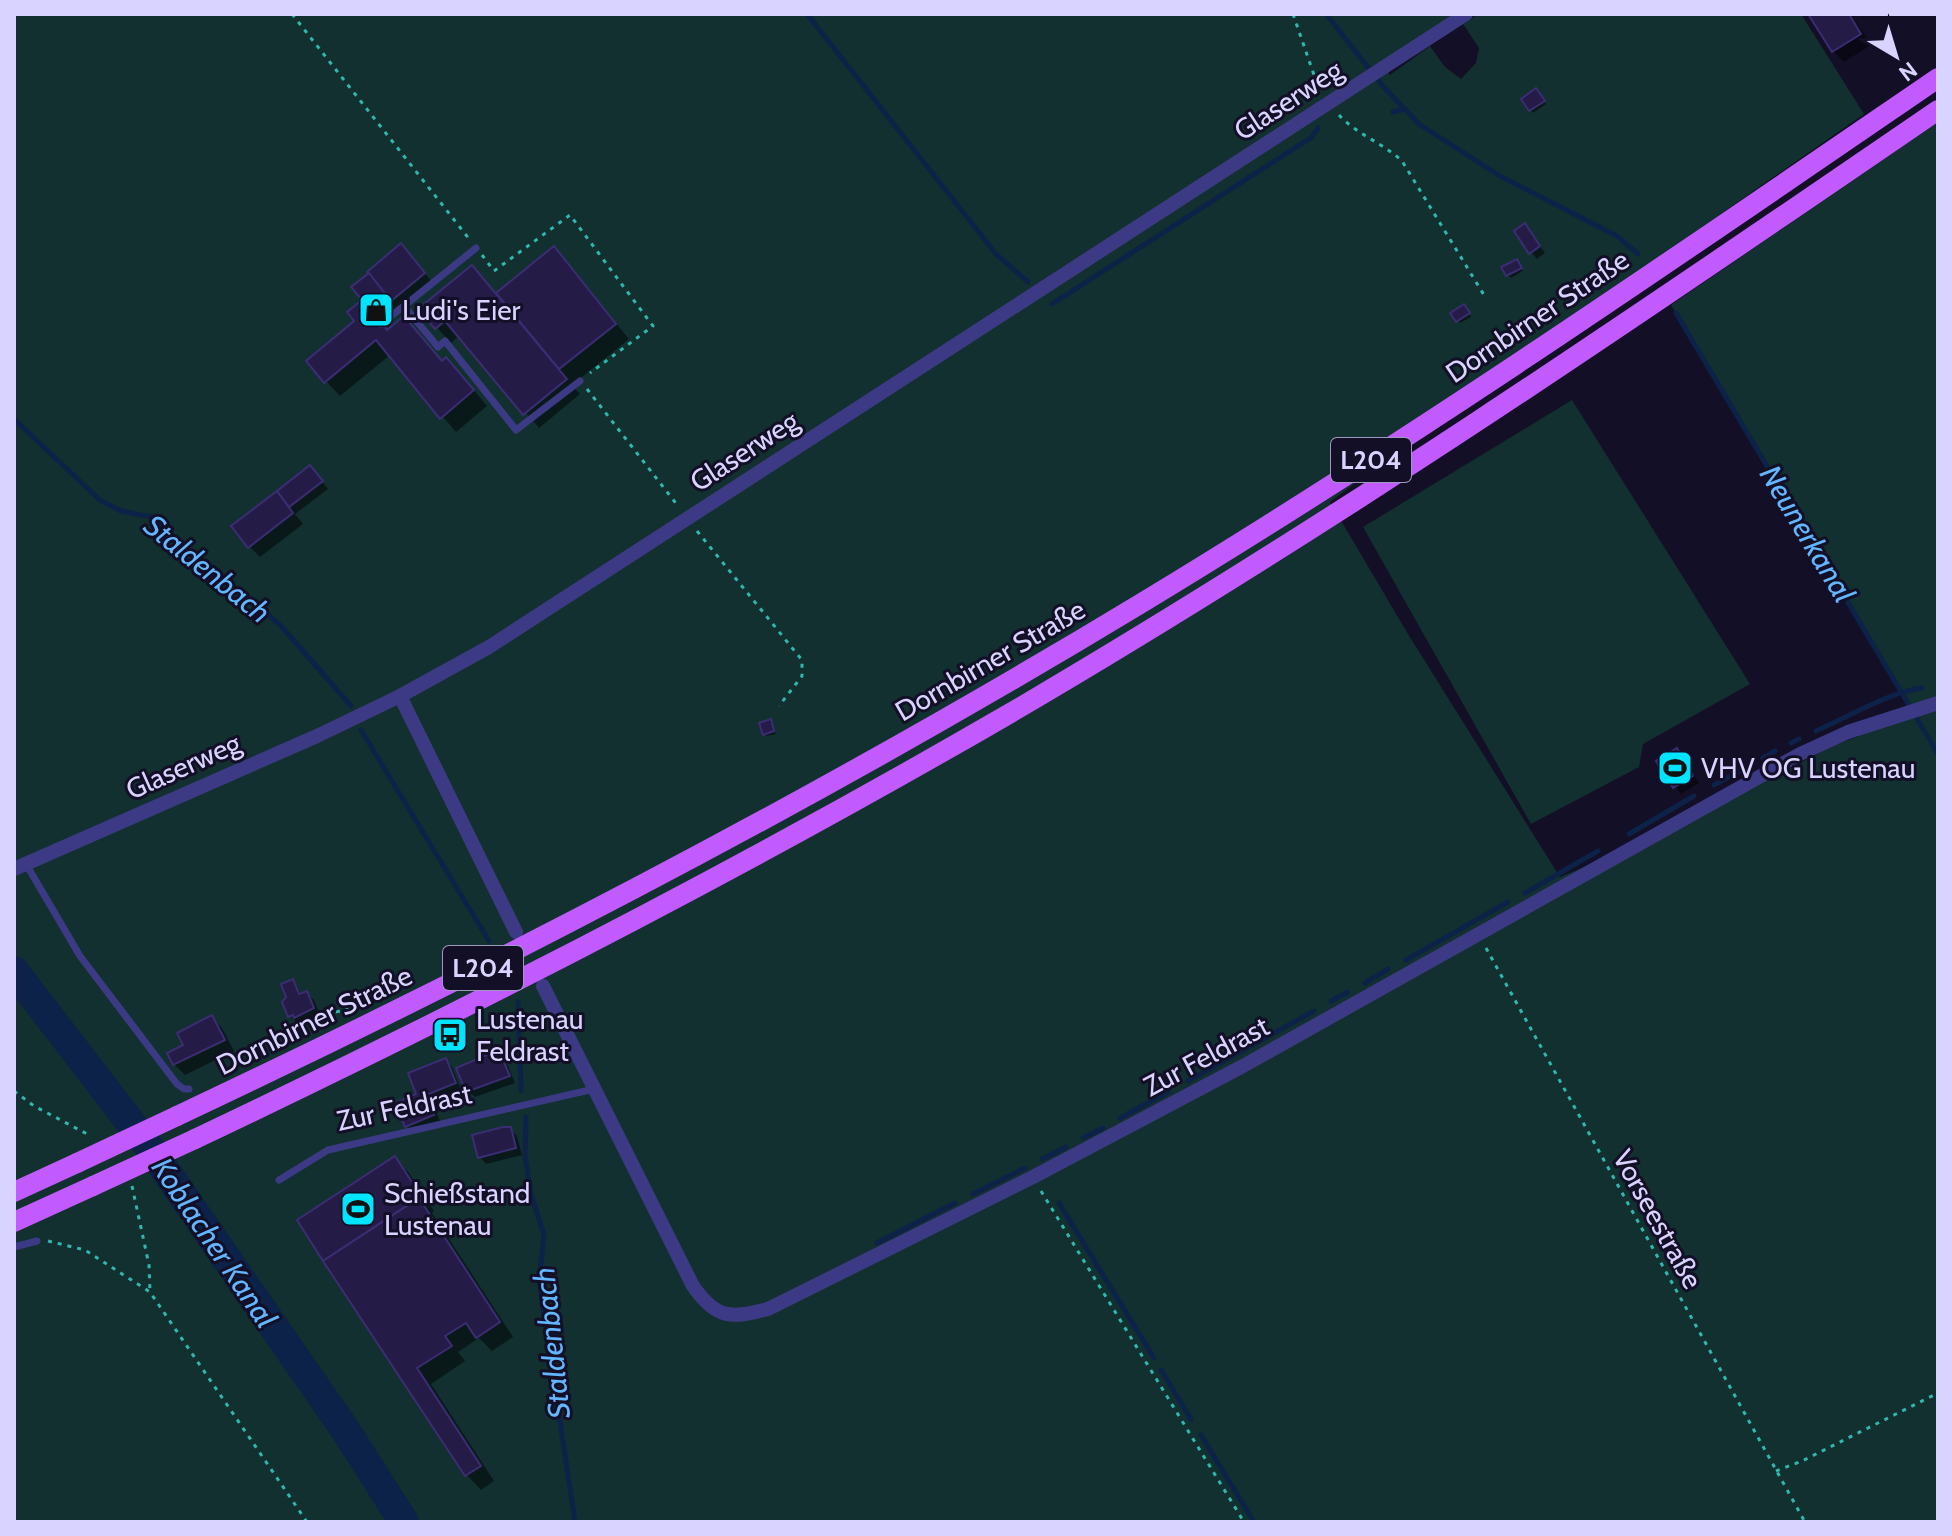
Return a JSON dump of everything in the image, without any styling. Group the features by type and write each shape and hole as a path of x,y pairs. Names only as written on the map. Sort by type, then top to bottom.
{"main road":[{"name":"Dornbirner Straße","path":"14,1192 394,1014 826,787 1038,665 1419,430 1938,78"},
{"name":"Dornbirner Straße","path":"14,1222 195,1139 560,959 1013,712 1443,445 1938,110"}],"street":[{"name":"Glaserweg","path":"20,866 317,736 400,696 489,647 1466,14"},
{"path":"400,696 516,932"},
{"name":"Zur Feldrast","path":"543,986 693,1286 706,1304 723,1314 739,1317 768,1309 1033,1177 1243,1066 1800,754 1848,732 1932,705"}],"lane":[{"path":"381,324 476,248"},
{"path":"404,306 438,347 445,341 516,430 580,381"},
{"path":"20,866 80,956 177,1084 189,1089"},
{"name":"Zur Feldrast","path":"279,1180 328,1150 594,1089"},
{"path":"14,1247 37,1241"}],"path":[{"path":"292,14 494,271 570,215 653,326 580,381 802,660 802,676 779,706"},
{"path":"1293,14 1314,75 1330,104 1344,121 1382,144 1402,161 1484,295"},
{"name":"Vorseestraße","path":"1479,934 1805,1522"},
{"path":"294,1039 319,1016 363,1007"},
{"path":"1033,1177 1244,1522"},
{"path":"37,1241 65,1243 85,1250 150,1292 307,1522"},
{"path":"1776,1471 1938,1393"}],"green space":[{"path":"14,14 1454,14 1382,62 1390,75 1430,46 1445,67 1461,79 1476,63 1479,48 1463,24 1479,14 1801,14 1864,114 1646,266 1330,502 1408,634 1560,877 1675,829 1832,746 1938,707 1938,1522 417,1522 140,1119 124,1128 391,1522 14,1522"},
{"path":"1938,122 1938,697 1910,705 1671,305"},
{"path":"1572,400 1750,684 1643,744 1639,767 1531,824 1363,527"}],"building":[{"path":"1808,14 1849,14 1861,34 1832,52"},
{"path":"1536,88 1545,101 1529,111 1521,99"},
{"path":"1525,223 1540,246 1529,254 1514,231"},
{"path":"401,243 425,273 391,301 367,272"},
{"path":"554,246 616,324 559,369 496,293"},
{"path":"1517,259 1522,268 1506,276 1501,267"},
{"path":"472,265 567,379 523,415 445,321 435,329 418,309"},
{"path":"369,273 390,300 374,315 351,287"},
{"path":"362,300 387,330 404,316 442,361 446,357 474,390 440,419 376,340 324,383 306,361 354,321 347,312"},
{"path":"1464,304 1470,313 1456,322 1450,313"},
{"path":"310,465 323,481 289,507 277,491"},
{"path":"277,491 293,513 248,548 231,526"},
{"path":"771,719 774,731 763,735 759,723"},
{"name":"VHV OG Lustenau","path":"1677,748 1693,776 1673,788 1656,761"},
{"path":"293,979 299,994 307,991 314,1008 294,1018 293,1015 288,1017 282,1002 286,997 281,984"},
{"path":"212,1015 225,1040 173,1065 167,1053 183,1045 177,1033"},
{"path":"489,1054 492,1060 501,1056 510,1076 466,1092 456,1068"},
{"path":"446,1058 456,1083 426,1095 434,1115 405,1127 395,1103 416,1094 408,1073"},
{"path":"511,1127 516,1148 478,1158 472,1135"},
{"name":"Schießstand Lustenau","path":"395,1156 421,1196 323,1261 297,1220"},
{"path":"419,1198 500,1322 476,1338 466,1323 445,1336 452,1346 417,1368 481,1466 465,1476 323,1261"}],"waterway":[{"path":"807,14 996,254 1028,282"},
{"name":"Neunerkanal","path":"1326,14 1382,85 1419,124 1500,176 1617,236 1638,254"},
{"path":"1393,112 1405,109"},
{"path":"1052,304 1312,137 1318,128"},
{"name":"Neunerkanal","path":"1676,313 1938,754"},
{"name":"Staldenbach","path":"14,419 100,500 121,511 152,517 177,544 253,601 282,627 351,706"},
{"path":"1816,731 1883,699 1922,688"},
{"name":"Staldenbach","path":"361,730 489,941"},
{"path":"1791,743 1799,739"},
{"path":"1763,758 1775,751"},
{"path":"1714,785 1747,767"},
{"path":"1629,834 1694,796"},
{"path":"1525,893 1598,851"},
{"path":"1406,960 1508,902"},
{"path":"1365,983 1388,969"},
{"name":"Koblacher Kanal","path":"14,971 147,1144 346,1431 404,1522"},
{"path":"1331,1001 1348,992"},
{"name":"Staldenbach","path":"518,1002 521,1091"},
{"path":"1188,1081 1314,1011"},
{"path":"1120,1118 1168,1092"},
{"name":"Staldenbach","path":"526,1117 525,1156 531,1194 544,1235 539,1281 575,1522"},
{"path":"1083,1138 1103,1128"},
{"path":"1042,1159 1066,1147"},
{"path":"973,1194 1025,1168"},
{"path":"877,1243 955,1203"},
{"path":"1059,1203 1154,1358"},
{"path":"1161,1370 1191,1419"},
{"path":"1201,1435 1254,1522"}],"place":[{"name":"Ludi's Eier","path":"376,310"},
{"name":"VHV OG Lustenau","path":"1675,768"},
{"name":"Lustenau Feldrast","path":"450,1035"},
{"name":"Schießstand Lustenau","path":"358,1209"}]}
